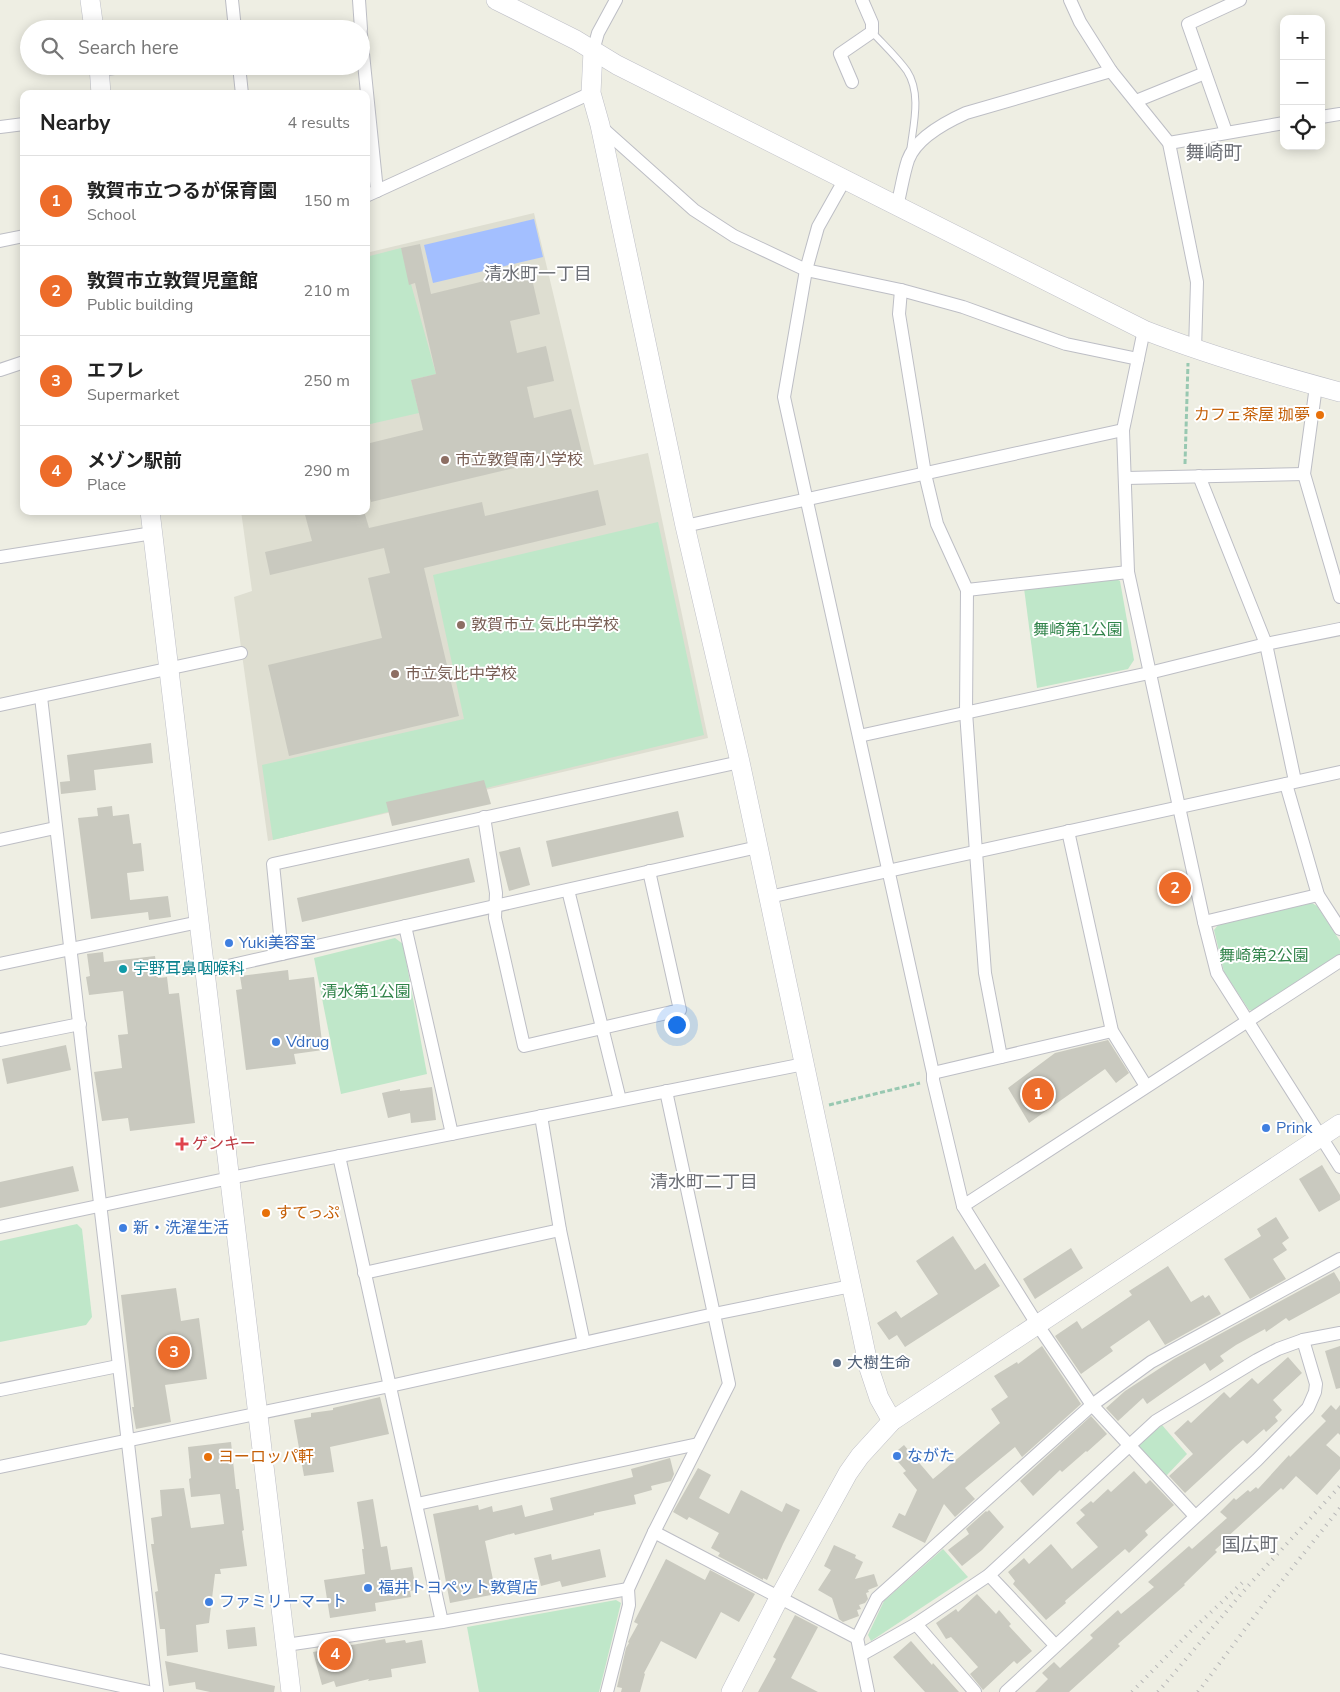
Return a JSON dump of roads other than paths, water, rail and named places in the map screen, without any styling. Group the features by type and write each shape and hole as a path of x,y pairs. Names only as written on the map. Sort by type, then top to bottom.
{"street":[{"path":"90,0 93,20"},
{"path":"232,0 234,20"},
{"path":"359,0 360,20"},
{"path":"496,0 576,40 617,65 1144,330 1195,350 1340,392"},
{"path":"616,0 598,33 593,51 591,93 600,125 685,526 740,762 869,1368 879,1398 892,1421"},
{"path":"852,82 840,54 872,32 872,23 862,0"},
{"path":"1070,0 1080,22 1111,70 1169,144 1197,282 1195,350"},
{"path":"1226,132 1188,24 1240,0"},
{"path":"897,206 909,158 920,144 943,123 966,113 1111,70"},
{"path":"1136,101 1205,73"},
{"path":"100,75 101,90"},
{"path":"240,75 242,90"},
{"path":"364,75 365,90"},
{"path":"370,165 372,194 591,93"},
{"path":"1325,116 1340,114"},
{"path":"0,127 20,124"},
{"path":"1169,144 1226,132 1280,124"},
{"path":"600,125 694,210 734,236 806,270 901,290 963,307 1066,344 1138,358"},
{"path":"844,179 818,227 806,270 784,397 808,499 933,1077 964,1206 1038,1324 1092,1405 1195,1516"},
{"path":"0,242 20,237"},
{"path":"901,290 899,314 925,474 938,524 967,590 966,712 976,852 985,973 1001,1057"},
{"path":"1144,330 1123,430 1128,572 1204,922 1217,973 1340,1167"},
{"path":"0,370 20,363"},
{"path":"1316,386 1304,474 1340,597"},
{"path":"685,526 1123,430"},
{"path":"1126,478 1304,474"},
{"path":"1199,476 1266,644 1291,783 1318,895 1340,929"},
{"path":"151,515 291,1692"},
{"path":"0,557 153,533"},
{"path":"967,590 1128,572"},
{"path":"859,736 1340,629"},
{"path":"0,705 241,653"},
{"path":"41,696 157,1692"},
{"path":"282,954 273,864 740,762"},
{"path":"769,897 1340,772"},
{"path":"484,817 496,893 495,918 524,1046 680,1010 649,871"},
{"path":"0,840 55,828"},
{"path":"1068,831 1112,1031 1146,1086"},
{"path":"206,971 758,846"},
{"path":"568,890 620,1100"},
{"path":"1204,922 1318,895"},
{"path":"0,964 199,922"},
{"path":"405,926 452,1134"},
{"path":"964,1206 1340,961"},
{"path":"0,1040 80,1024"},
{"path":"933,1077 1001,1057 1112,1031"},
{"path":"0,1227 230,1178 804,1064"},
{"path":"607,1692 629,1605 628,1589 654,1532 729,1384 666,1091"},
{"path":"541,1116 560,1230 584,1343"},
{"path":"731,1692 779,1598 848,1473 860,1456 892,1421 1340,1124"},
{"path":"339,1156 442,1622"},
{"path":"364,1273 560,1230"},
{"path":"868,1692 858,1638 877,1598 1092,1405 1151,1362 1340,1260"},
{"path":"0,1467 127,1442 851,1286"},
{"path":"861,1655 916,1624 989,1576 1129,1444 1156,1421 1278,1349 1303,1340 1340,1333"},
{"path":"1006,1692 1257,1460 1308,1408 1315,1392 1316,1384 1303,1340"},
{"path":"0,1390 118,1366"},
{"path":"417,1504 698,1444"},
{"path":"654,1532 858,1638"},
{"path":"989,1576 1055,1645"},
{"path":"286,1646 442,1622 628,1589"},
{"path":"916,1624 975,1692"},
{"path":"0,1660 149,1692"}],"lane":[{"path":"872,32 907,71 914,86 916,103 909,158"}],"water":[{"path":"534,219 543,257 433,283 424,245"}],"railway":[{"path":"1158,1692 1248,1586 1340,1486"},
{"path":"1198,1692 1269,1597 1340,1508"},
{"path":"1132,1692 1191,1631 1242,1583"}],"place":[{"name":"カフェ茶屋 珈夢","path":"1320,415"},
{"name":"市立敦賀南小学校","path":"445,460"},
{"name":"敦賀市立 気比中学校","path":"461,625"},
{"name":"市立気比中学校","path":"395,674"},
{"name":"敦賀市立敦賀児童館","path":"1175,888"},
{"name":"Yuki美容室","path":"229,943"},
{"name":"宇野耳鼻咽喉科","path":"123,969"},
{"name":"Vdrug","path":"276,1042"},
{"name":"敦賀市立つるが保育園","path":"1038,1094"},
{"name":"Prink","path":"1266,1128"},
{"name":"ゲンキー","path":"182,1144"},
{"name":"すてっぷ","path":"266,1213"},
{"name":"新・洗濯生活","path":"123,1228"},
{"name":"エフレ","path":"174,1352"},
{"name":"大樹生命","path":"837,1363"},
{"name":"ながた","path":"897,1456"},
{"name":"ヨーロッパ軒","path":"208,1457"},
{"name":"福井トヨペット敦賀店","path":"368,1588"},
{"name":"ファミリーマート","path":"209,1602"},
{"name":"メゾン駅前","path":"335,1654"}],"district":[{"name":"舞崎町","path":"1214,153"},
{"name":"清水町一丁目","path":"538,274"},
{"name":"清水町二丁目","path":"704,1182"},
{"name":"国広町","path":"1250,1545"}],"park label":[{"name":"舞崎第1公園","path":"1078,630"},
{"name":"舞崎第2公園","path":"1264,956"},
{"name":"清水第1公園","path":"366,992"}]}
